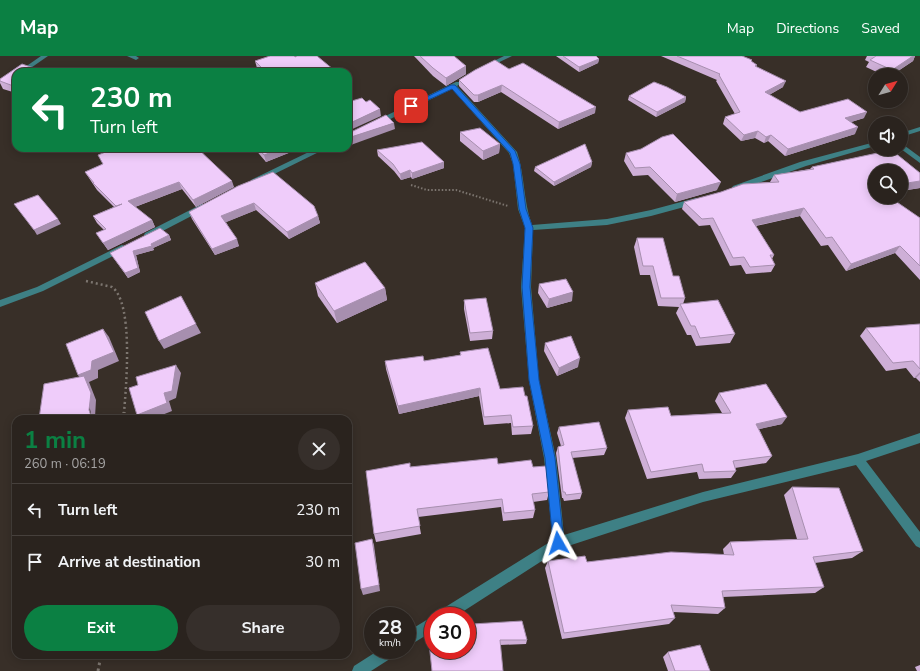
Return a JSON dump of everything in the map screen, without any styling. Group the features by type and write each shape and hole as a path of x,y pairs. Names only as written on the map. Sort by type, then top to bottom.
{"street":[{"path":"27,68 45,56"},
{"path":"477,71 509,56"},
{"path":"369,126 453,86 466,78"},
{"path":"453,86 513,152 517,164 522,209 529,228 526,287 534,380 550,458 558,543"},
{"path":"908,133 920,129"},
{"path":"730,190 803,164 868,146"},
{"path":"908,151 920,162"},
{"path":"250,183 315,152"},
{"path":"529,228 607,222 651,213 701,200"},
{"path":"0,304 21,298 63,278 209,203"},
{"path":"458,607 558,543 703,497 858,458 920,438"},
{"path":"858,458 920,542"},
{"path":"359,671 377,659"}],"path":[{"path":"411,185 427,190 456,190 522,209"},
{"path":"63,278 98,283 115,288 121,296 125,314 127,363 124,415"},
{"path":"98,671 100,659"}],"building":[{"path":"270,56 317,56 332,68 257,68 261,67 255,61"},
{"path":"420,56 454,56 466,66 446,78"},
{"path":"563,56 596,56 599,59 579,67"},
{"path":"677,56 742,56 752,60 751,61 757,65 755,66 786,81 765,92 800,112 848,99 867,112 845,118 858,127 788,149 771,135 766,137 758,131 744,135 725,117 740,112 719,75 720,74"},
{"path":"876,56 913,56 895,68 888,68 870,60"},
{"path":"495,60 509,69 523,63 596,107 559,122 502,85 478,95 474,95 459,80"},
{"path":"22,64 34,68 16,68"},
{"path":"12,71 12,86 0,81 0,79"},
{"path":"654,82 686,97 657,112 629,96"},
{"path":"362,98 366,102 370,100 380,109 352,122 352,101"},
{"path":"386,115 394,123 352,137 352,132"},
{"path":"480,128 500,144 483,151 460,132"},
{"path":"673,134 721,182 677,194 650,167 635,168 626,153 641,149 662,137"},
{"path":"422,142 444,162 412,173 410,170 400,174 393,164 377,150"},
{"path":"585,144 592,162 554,182 535,167"},
{"path":"106,152 201,152 232,181 193,200 179,182 128,201 152,220 103,243 96,233 106,229 93,216 122,204 116,206 93,183 85,172 103,164 98,155"},
{"path":"261,152 272,152 264,155"},
{"path":"868,155 899,156 920,173 920,181 908,183 908,164 868,164 868,204 900,204 920,218 920,266 900,246 851,264 832,237 826,238 804,208 752,220 774,255 770,255 775,265 750,267 744,257 733,258 713,218 702,219 684,202 721,192 743,184 779,182 774,175 814,169 812,167"},
{"path":"273,172 314,206 318,216 287,232 254,203 221,216 237,239 212,249 189,212 238,186"},
{"path":"38,195 58,219 34,230 14,204"},
{"path":"160,228 169,235 151,244 152,246 133,251 138,268 125,273 110,253"},
{"path":"637,238 663,238 673,276 679,276 685,298 661,298 653,266 643,266"},
{"path":"365,262 385,288 334,311 315,283"},
{"path":"566,279 573,292 549,299 539,284"},
{"path":"181,296 196,324 159,341 145,312"},
{"path":"486,298 493,331 470,333 464,300"},
{"path":"718,300 735,334 700,338 695,326 691,326 680,304"},
{"path":"920,324 920,369 913,361 893,363 866,328"},
{"path":"103,329 114,352 92,361 91,370 78,375 66,344"},
{"path":"571,336 580,358 559,368 545,343"},
{"path":"488,348 500,389 523,387 525,396 527,396 533,426 513,427 511,415 484,417 480,388 398,406 385,361 423,356 424,361 461,355 460,352"},
{"path":"176,365 172,391 164,393 167,403 137,415 129,388 138,385 136,377"},
{"path":"84,376 91,393 89,410 91,415 40,415 44,384"},
{"path":"766,384 787,417 756,424 772,456 733,461 736,471 704,472 702,464 651,472 628,410 668,407 671,416 731,413 719,393"},
{"path":"599,422 607,448 571,452 582,493 566,495 565,492 563,492 558,447 564,445 559,427"},
{"path":"497,458 498,464 531,460 533,467 546,466 549,492 532,494 535,510 504,513 502,499 417,509 420,526 374,534 366,471 410,463 410,467"},
{"path":"792,487 839,488 863,551 813,557 824,587 722,591 725,608 671,605 675,618 564,633 548,561 585,556 587,562 671,552 734,555 730,542 808,539"},
{"path":"372,539 379,585 361,589 355,543"},
{"path":"522,621 527,640 500,640 503,671 432,671 431,659 476,659 476,624"},
{"path":"700,645 710,671 675,671 668,652"}],"route":[{"path":"411,106 453,86 513,152 517,164 522,209 529,228 526,287 534,380 541,421 550,458 558,543"}]}
